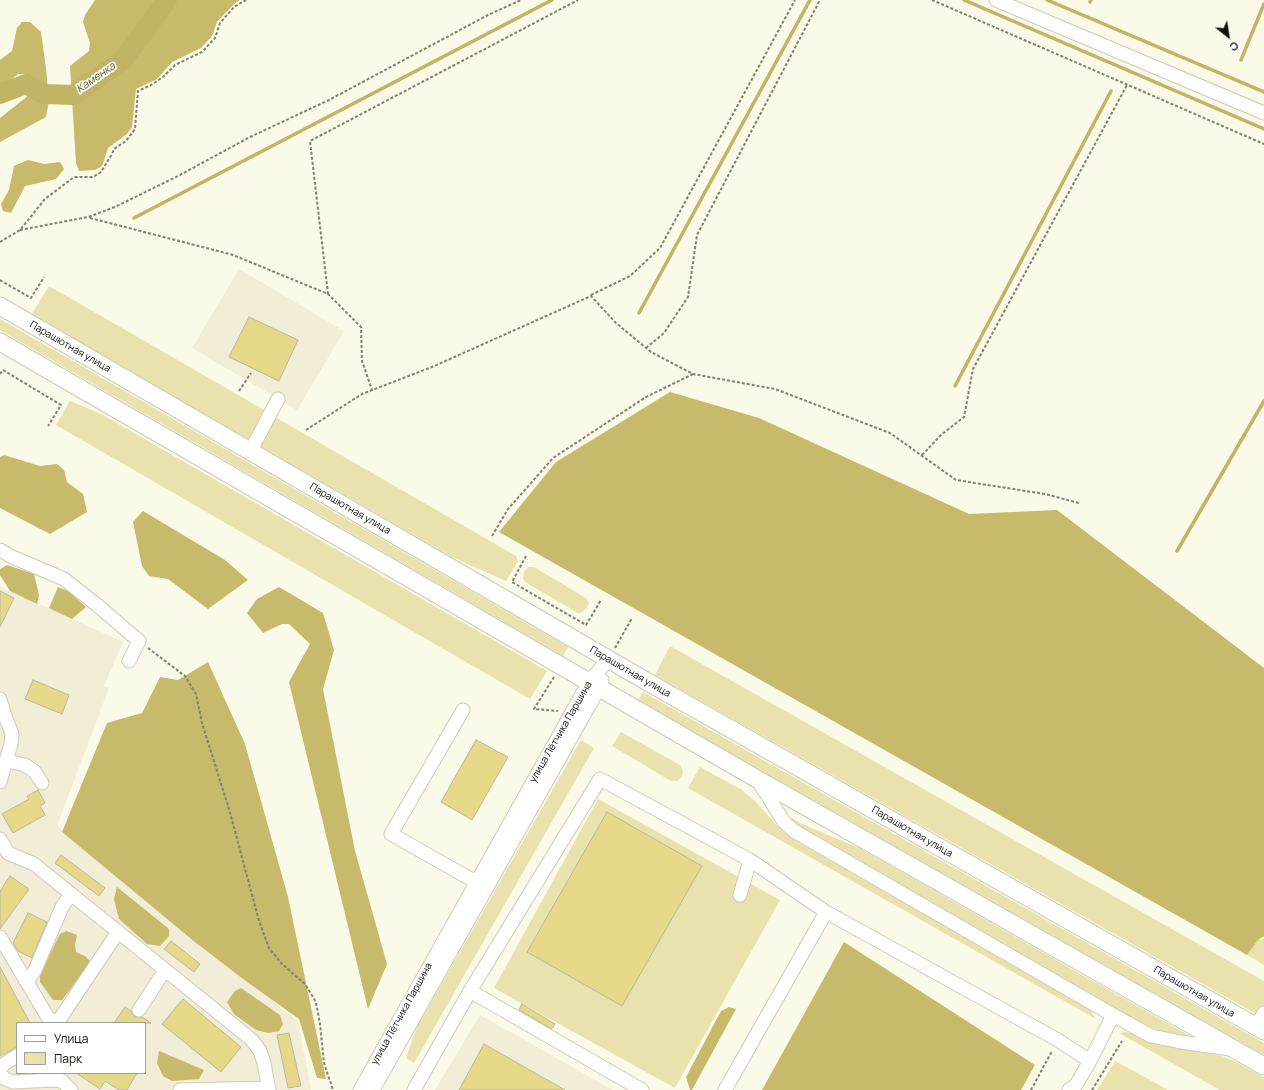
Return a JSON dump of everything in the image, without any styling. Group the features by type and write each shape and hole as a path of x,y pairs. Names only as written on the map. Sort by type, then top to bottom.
{"main road":[{"name":"Парашютная улица","path":"0,306 609,659 1261,1024"},
{"path":"0,342 758,779 1264,1066"}],"street":[{"path":"996,0 1264,113"},
{"path":"250,452 278,398"},
{"path":"0,550 10,556 64,579 98,605 139,641 129,661"},
{"name":"улица Лётчика Паршина","path":"360,1090 476,882 609,659"},
{"name":"улица Лётчика Паршина","path":"373,1090 594,685"},
{"path":"0,700 12,734 7,761 0,782"},
{"path":"463,710 390,834 476,882"},
{"path":"7,761 25,765 34,771 42,783"},
{"path":"414,1090 470,991 600,778 750,860 826,912 1056,1039 1090,1061"},
{"path":"758,779 784,822 794,832 1113,1015 1151,1036 1180,1042 1236,1050"},
{"path":"0,839 4,856 34,864 252,1040 260,1051 269,1089 180,1090"},
{"path":"740,895 750,860"},
{"path":"25,980 35,970 62,907 71,894"},
{"path":"725,1090 826,912"},
{"path":"58,1022 118,932"},
{"path":"0,937 47,1016 53,1022"},
{"path":"139,1010 165,970"},
{"path":"470,991 642,1090"},
{"path":"1073,1088 1090,1061 1113,1015"},
{"path":"0,1069 4,1064 16,1057"},
{"path":"0,1074 4,1079 12,1082 62,1081 71,1090"}],"path":[{"path":"20,230 45,199 74,177 93,177 101,172 114,149 126,141 135,129 138,91 163,77 175,65 202,52 215,38 220,23 234,7 246,0"},
{"path":"0,242 20,230 88,217 115,206 178,176 250,137 330,100 481,19 521,0"},
{"path":"328,294 310,141 578,0"},
{"path":"306,430 362,394 432,367 591,296 630,276 660,248 795,0"},
{"path":"646,348 664,332 688,297 697,235 820,0"},
{"path":"932,0 1264,144"},
{"path":"922,455 941,435 964,417 973,369 1127,85"},
{"path":"88,217 233,255 328,294 361,327 362,361 372,390"},
{"path":"0,280 31,298 44,277"},
{"path":"591,296 616,323 651,352 693,374 775,389 890,432 956,480 1045,494 1080,503"},
{"path":"0,374 3,370 61,405 48,426"},
{"path":"239,391 251,373"},
{"path":"492,536 508,509 553,458 646,397 693,374"},
{"path":"526,556 512,582 586,625 601,600"},
{"path":"609,659 632,618"},
{"path":"139,641 185,676 196,694 202,723 229,809 259,921 269,948 282,964 305,984 316,1002 324,1063 333,1090"},
{"path":"554,677 534,709 563,712"},
{"path":"1092,1090 1122,1041"},
{"path":"1031,1090 1052,1051"}],"shaded area":[{"path":"95,0 240,0 234,4 217,22 212,36 201,48 172,62 157,79 136,89 132,127 127,134 108,148 102,166 95,170 79,171 76,163 70,66 89,51 90,43 83,22 85,15"},
{"path":"22,22 30,22 41,32 49,101 46,117 0,142 0,118 29,95 30,80 26,74 18,74 0,89 0,60 12,51 17,28"},
{"path":"28,160 44,164 60,162 64,169 56,179 25,186 11,213 3,211 1,204 9,190 14,166"},
{"path":"239,269 344,331 297,410 192,348"},
{"path":"670,392 759,418 969,514 1057,510 1264,668 1264,936 1258,940 1247,955 499,532 556,462"},
{"path":"4,455 40,466 57,464 64,470 67,482 83,494 87,512 50,534 0,508 0,457"},
{"path":"143,511 225,560 248,580 208,609 168,579 149,576 142,566 133,522"},
{"path":"7,565 34,574 39,595 37,604 10,591 0,575 0,569"},
{"path":"0,586 123,642 104,686 109,688 57,826 298,1021 311,1090 0,1090"},
{"path":"58,587 68,591 86,607 72,619 49,608"},
{"path":"279,587 323,613 334,650 323,689 355,851 387,964 368,1009 289,682 310,644 289,624 282,624 263,633 247,613 257,599"},
{"path":"208,662 245,744 288,897 326,1079 317,1078 299,1019 195,942 62,832 107,723 142,713 160,677 178,680"},
{"path":"117,887 169,929 169,936 160,946 147,944 119,919 114,899"},
{"path":"66,931 77,935 75,945 76,952 85,956 91,962 62,1000 53,1000 40,982 40,974 60,934"},
{"path":"844,942 1035,1065 1021,1090 762,1090"},
{"path":"241,988 280,1015 283,1024 279,1031 268,1033 256,1030 234,1014 227,1002 235,991"},
{"path":"729,1007 736,1009 692,1090 690,1090 686,1077 721,1011"},
{"path":"480,1015 613,1090 435,1090"},
{"path":"159,1051 204,1070 199,1079 172,1081 163,1076 157,1063"}],"green space":[{"path":"49,286 266,411 249,440 32,314"},
{"path":"0,319 568,647 563,656 0,330"},
{"path":"70,401 101,414 547,671 530,699 56,425"},
{"path":"275,417 516,556 518,561 506,581 452,557 260,446"},
{"path":"528,567 534,567 586,598 589,603 587,608 578,613 525,582 523,578 524,572"},
{"path":"670,646 1264,981 1264,1008 1260,1016 655,675"},
{"path":"643,692 1264,1043 1264,1055 638,701"},
{"path":"621,732 680,765 683,771 682,777 677,781 671,781 612,746"},
{"path":"581,740 594,748 414,1063 406,1058 417,1027"},
{"path":"700,767 742,790 755,801 779,828 790,837 1086,1006 1096,1019 688,788"},
{"path":"598,799 780,900 675,1088 494,988"},
{"path":"792,818 800,823 859,848 1190,1036 1161,1031 1142,1024 798,827 790,820"},
{"path":"1264,939 1264,965 1247,955 1258,940"},
{"path":"1119,1033 1132,1033 1152,1042 1222,1056 1264,1077 1264,1090 1220,1090"},
{"path":"1115,1061 1132,1070 1168,1090 1097,1090"}],"building":[{"path":"249,317 298,340 279,381 229,357"},
{"path":"0,591 14,598 0,627"},
{"path":"33,680 69,695 62,714 25,699"},
{"path":"476,740 508,757 472,820 441,802"},
{"path":"38,790 45,803 40,806 45,815 13,833 2,814 29,799 27,796"},
{"path":"607,812 702,866 622,1006 527,952"},
{"path":"61,855 105,888 99,896 55,863"},
{"path":"10,876 29,889 0,929 0,891"},
{"path":"28,913 47,922 32,958 18,951 13,943"},
{"path":"171,941 200,964 194,972 164,949"},
{"path":"0,967 29,1022 16,1022 16,1048 0,1056"},
{"path":"183,999 241,1047 221,1072 162,1024"},
{"path":"522,1004 555,1024 552,1029 519,1010"},
{"path":"125,1007 131,1011 135,1017 142,1017 151,1023 146,1022 115,1022"},
{"path":"289,1033 301,1086 288,1088 277,1035"},
{"path":"484,1044 565,1090 459,1090"},
{"path":"78,1074 136,1074 127,1090 119,1090 105,1081 100,1089"}],"waterway":[{"name":"Каменка","path":"0,94 26,84 44,94 73,95 123,60 167,0"},
{"path":"134,218 552,0"},
{"path":"639,313 810,0"},
{"path":"964,0 1264,129"},
{"path":"1047,0 1264,92"},
{"path":"1241,60 1264,4"},
{"path":"955,386 1111,91"},
{"path":"1177,551 1264,401"}]}
